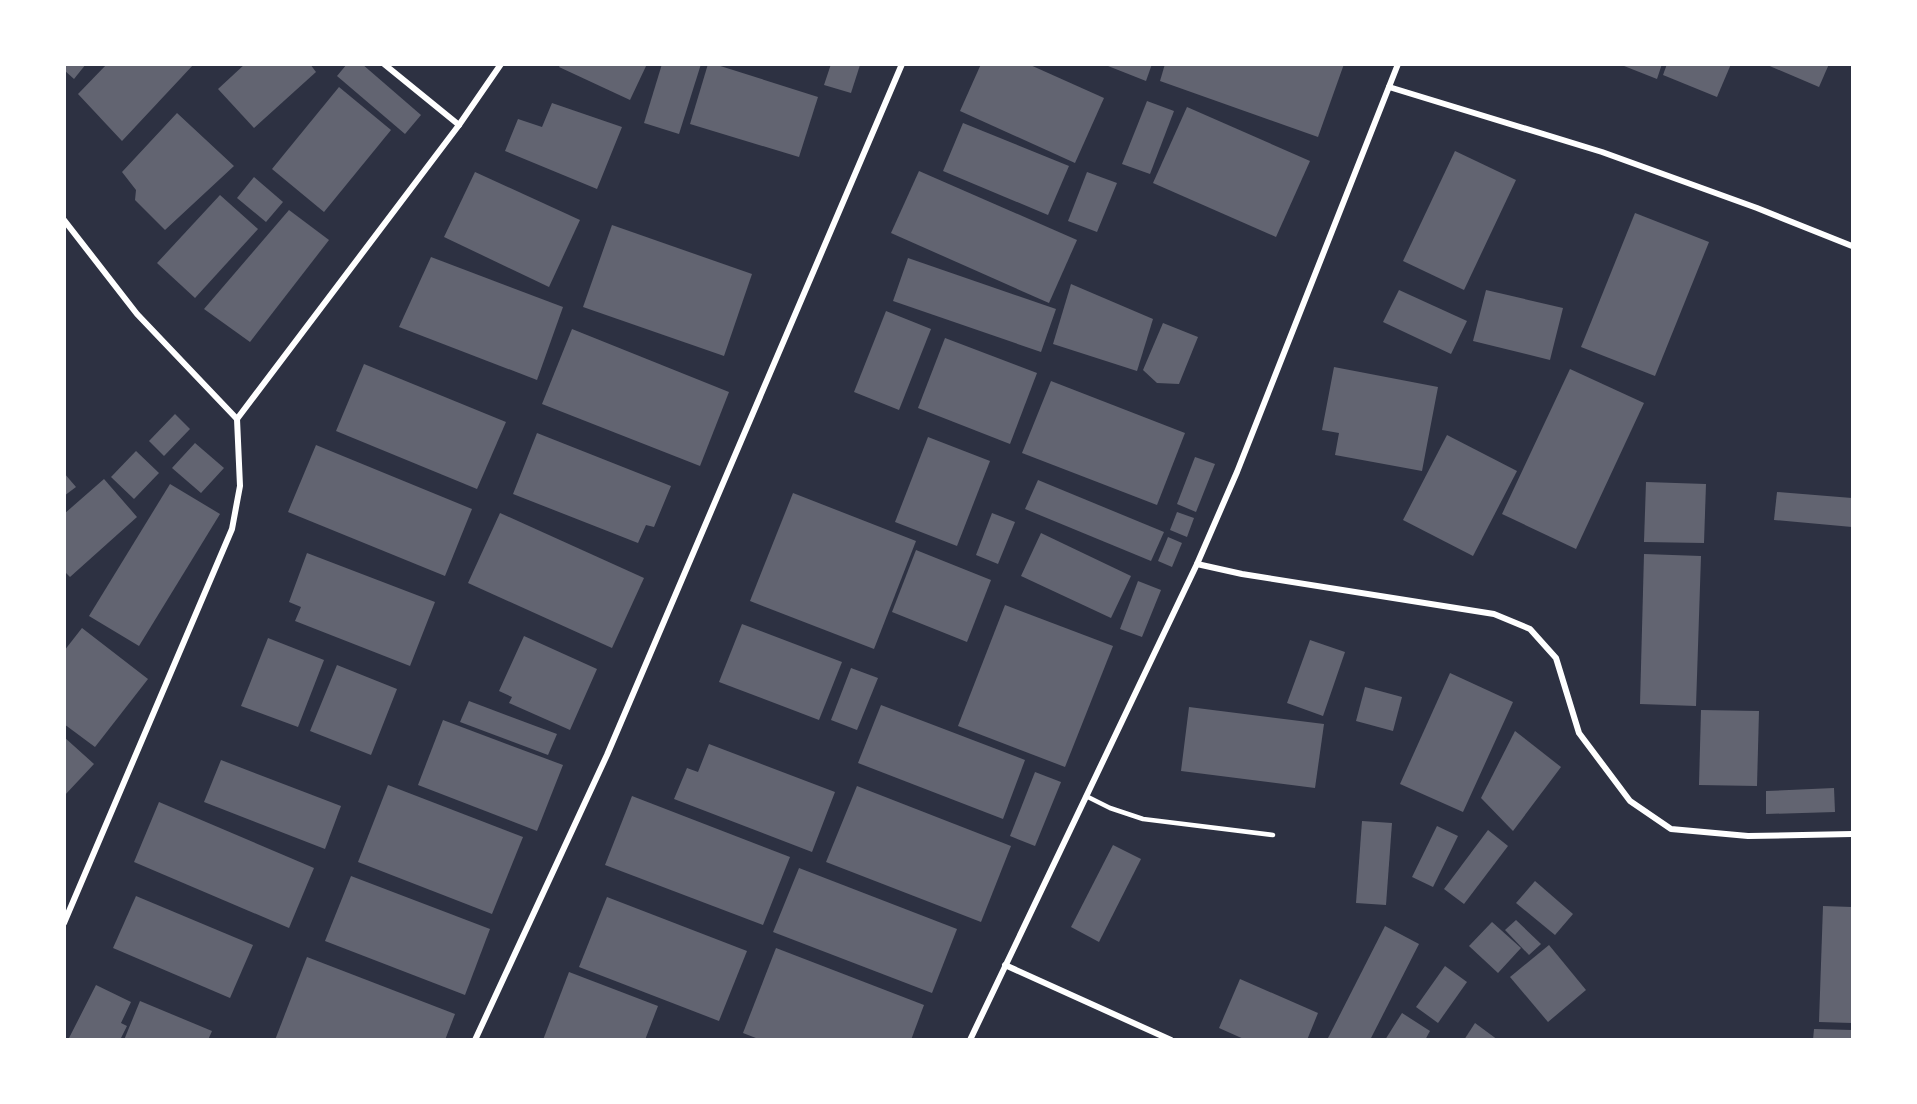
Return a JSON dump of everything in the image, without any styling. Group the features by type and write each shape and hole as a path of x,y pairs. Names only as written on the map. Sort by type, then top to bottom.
{"street":[{"path":"384,64 459,125"},
{"path":"64,923 232,529 240,486 237,419 459,125 501,64"},
{"path":"475,1040 607,755 902,64"},
{"path":"970,1040 1197,564 1237,472 1398,64"},
{"path":"1389,87 1602,152 1757,208 1852,246"},
{"path":"64,220 137,314 237,419"},
{"path":"1197,564 1242,574 1494,614 1530,629 1556,658 1579,733 1630,801 1671,829 1748,836 1852,834"},
{"path":"1005,965 1171,1040"}],"lane":[{"path":"1086,796 1110,808 1143,819 1273,835"}],"building":[{"path":"64,64 86,64 74,79 64,70"},
{"path":"107,64 194,64 122,141 78,94"},
{"path":"245,64 310,64 316,72 254,128 218,89"},
{"path":"347,64 362,64 421,115 405,134 337,76"},
{"path":"561,64 647,64 630,100 559,67"},
{"path":"662,64 701,64 679,134 644,123"},
{"path":"708,64 818,97 799,157 690,124"},
{"path":"831,64 860,65 851,93 824,85"},
{"path":"981,64 1028,64 1104,98 1075,163 960,111"},
{"path":"1103,64 1152,64 1146,81"},
{"path":"1165,64 1344,64 1318,137 1160,81"},
{"path":"1619,64 1662,64 1657,79"},
{"path":"1667,64 1731,64 1717,97 1663,75"},
{"path":"1765,64 1829,64 1819,87"},
{"path":"339,87 391,130 324,212 272,169"},
{"path":"1147,101 1174,111 1150,174 1122,164"},
{"path":"552,103 622,127 597,189 505,151 518,119 542,127"},
{"path":"1187,107 1310,161 1276,237 1153,183"},
{"path":"177,113 234,166 165,230 135,200 136,190 122,172"},
{"path":"963,123 1069,166 1048,215 943,171"},
{"path":"1455,151 1516,180 1464,290 1403,261"},
{"path":"919,171 1077,240 1049,303 891,233"},
{"path":"475,172 580,220 549,287 444,237"},
{"path":"1087,172 1117,183 1097,232 1068,221"},
{"path":"254,177 283,202 266,222 237,198"},
{"path":"220,195 258,229 195,298 157,263"},
{"path":"289,210 329,240 250,342 204,309"},
{"path":"1635,213 1709,242 1655,376 1581,347"},
{"path":"612,225 752,274 724,356 583,307"},
{"path":"431,257 563,307 537,380 399,327"},
{"path":"908,258 1056,309 1041,352 893,301"},
{"path":"1071,284 1153,319 1137,371 1053,344"},
{"path":"1399,290 1467,321 1451,354 1383,322"},
{"path":"1486,290 1563,308 1550,360 1473,341"},
{"path":"886,311 931,329 899,410 854,392"},
{"path":"1163,323 1198,337 1179,384 1157,383 1143,370"},
{"path":"572,329 729,392 700,466 542,404"},
{"path":"945,338 1037,373 1010,444 918,408"},
{"path":"364,364 506,422 477,489 336,431"},
{"path":"1334,367 1438,387 1422,471 1335,455 1339,433 1322,430"},
{"path":"1570,369 1644,403 1576,549 1502,514"},
{"path":"1051,381 1185,433 1157,505 1022,453"},
{"path":"175,414 190,429 164,456 149,441"},
{"path":"537,433 671,486 654,527 646,525 638,543 513,494"},
{"path":"1447,435 1517,471 1473,556 1403,520"},
{"path":"928,437 990,461 957,546 895,522"},
{"path":"195,443 224,468 201,493 172,468"},
{"path":"316,445 472,509 445,576 288,512"},
{"path":"136,451 159,473 134,499 111,477"},
{"path":"1195,457 1215,464 1196,512 1177,504"},
{"path":"64,473 76,487 64,496"},
{"path":"104,479 137,517 70,577 64,571 64,514"},
{"path":"1038,480 1164,532 1151,561 1025,509"},
{"path":"1646,482 1706,484 1704,543 1644,542"},
{"path":"170,484 220,514 139,646 89,616"},
{"path":"1777,492 1852,498 1852,527 1774,520"},
{"path":"793,493 916,541 874,649 750,601"},
{"path":"1177,512 1194,518 1187,537 1170,530"},
{"path":"500,513 644,578 612,648 468,583"},
{"path":"992,513 1015,522 998,564 976,555"},
{"path":"1041,533 1131,576 1111,618 1021,576"},
{"path":"1168,537 1182,543 1172,567 1158,561"},
{"path":"916,550 991,580 967,642 892,612"},
{"path":"307,553 435,602 410,666 295,621 301,607 289,602"},
{"path":"1644,554 1701,556 1696,706 1640,704"},
{"path":"1138,581 1161,590 1142,637 1120,629"},
{"path":"1005,605 1113,646 1065,767 958,726"},
{"path":"742,624 842,662 819,720 719,682"},
{"path":"82,628 148,679 95,747 64,724 64,651"},
{"path":"524,636 597,669 570,730 509,703 512,697 499,691"},
{"path":"268,638 324,660 298,727 241,706"},
{"path":"1310,640 1345,652 1323,716 1287,703"},
{"path":"337,665 397,689 371,755 310,731"},
{"path":"851,668 878,678 857,730 831,720"},
{"path":"1450,673 1513,702 1463,812 1400,784"},
{"path":"1365,687 1402,697 1393,731 1356,721"},
{"path":"469,701 557,734 548,755 460,722"},
{"path":"881,705 1025,760 1003,819 858,763"},
{"path":"1189,707 1324,724 1315,788 1181,771"},
{"path":"1701,710 1759,711 1757,786 1699,785"},
{"path":"443,720 563,765 537,831 418,785"},
{"path":"1515,731 1561,767 1513,831 1481,798"},
{"path":"64,737 94,764 64,796"},
{"path":"709,744 835,792 812,852 674,799 687,768 698,772"},
{"path":"221,760 341,806 325,849 204,802"},
{"path":"1035,772 1061,782 1035,846 1010,836"},
{"path":"388,785 523,837 492,914 358,862"},
{"path":"857,786 1011,846 981,922 826,862"},
{"path":"1834,788 1835,812 1766,814 1766,791"},
{"path":"632,796 790,857 763,925 605,865"},
{"path":"159,802 314,868 289,928 134,862"},
{"path":"1362,821 1392,823 1386,905 1356,903"},
{"path":"1437,826 1458,836 1433,887 1412,877"},
{"path":"1488,830 1508,846 1464,904 1444,889"},
{"path":"1113,845 1141,859 1099,942 1071,927"},
{"path":"799,868 957,929 932,993 773,932"},
{"path":"351,876 490,929 465,995 325,941"},
{"path":"1535,881 1573,914 1555,935 1516,903"},
{"path":"136,896 253,945 230,998 113,948"},
{"path":"607,897 747,951 719,1021 579,967"},
{"path":"1823,906 1852,907 1852,1023 1819,1022"},
{"path":"1516,920 1541,944 1529,955 1505,930"},
{"path":"1492,922 1521,948 1498,973 1469,946"},
{"path":"1385,926 1419,944 1370,1040 1327,1040"},
{"path":"1549,945 1586,990 1548,1022 1510,977"},
{"path":"776,948 924,1005 911,1040 761,1040 743,1033"},
{"path":"307,957 455,1014 445,1040 275,1040"},
{"path":"1445,966 1467,982 1438,1023 1416,1007"},
{"path":"569,972 658,1006 645,1040 543,1040"},
{"path":"1240,979 1318,1013 1307,1040 1246,1040 1219,1028"},
{"path":"96,985 131,1002 121,1023 127,1026 120,1040 68,1040"},
{"path":"140,1001 212,1031 208,1040 124,1040"},
{"path":"1402,1013 1430,1031 1425,1040 1385,1040"},
{"path":"1475,1023 1498,1040 1464,1040"},
{"path":"1814,1029 1852,1030 1852,1040 1813,1040"}]}
